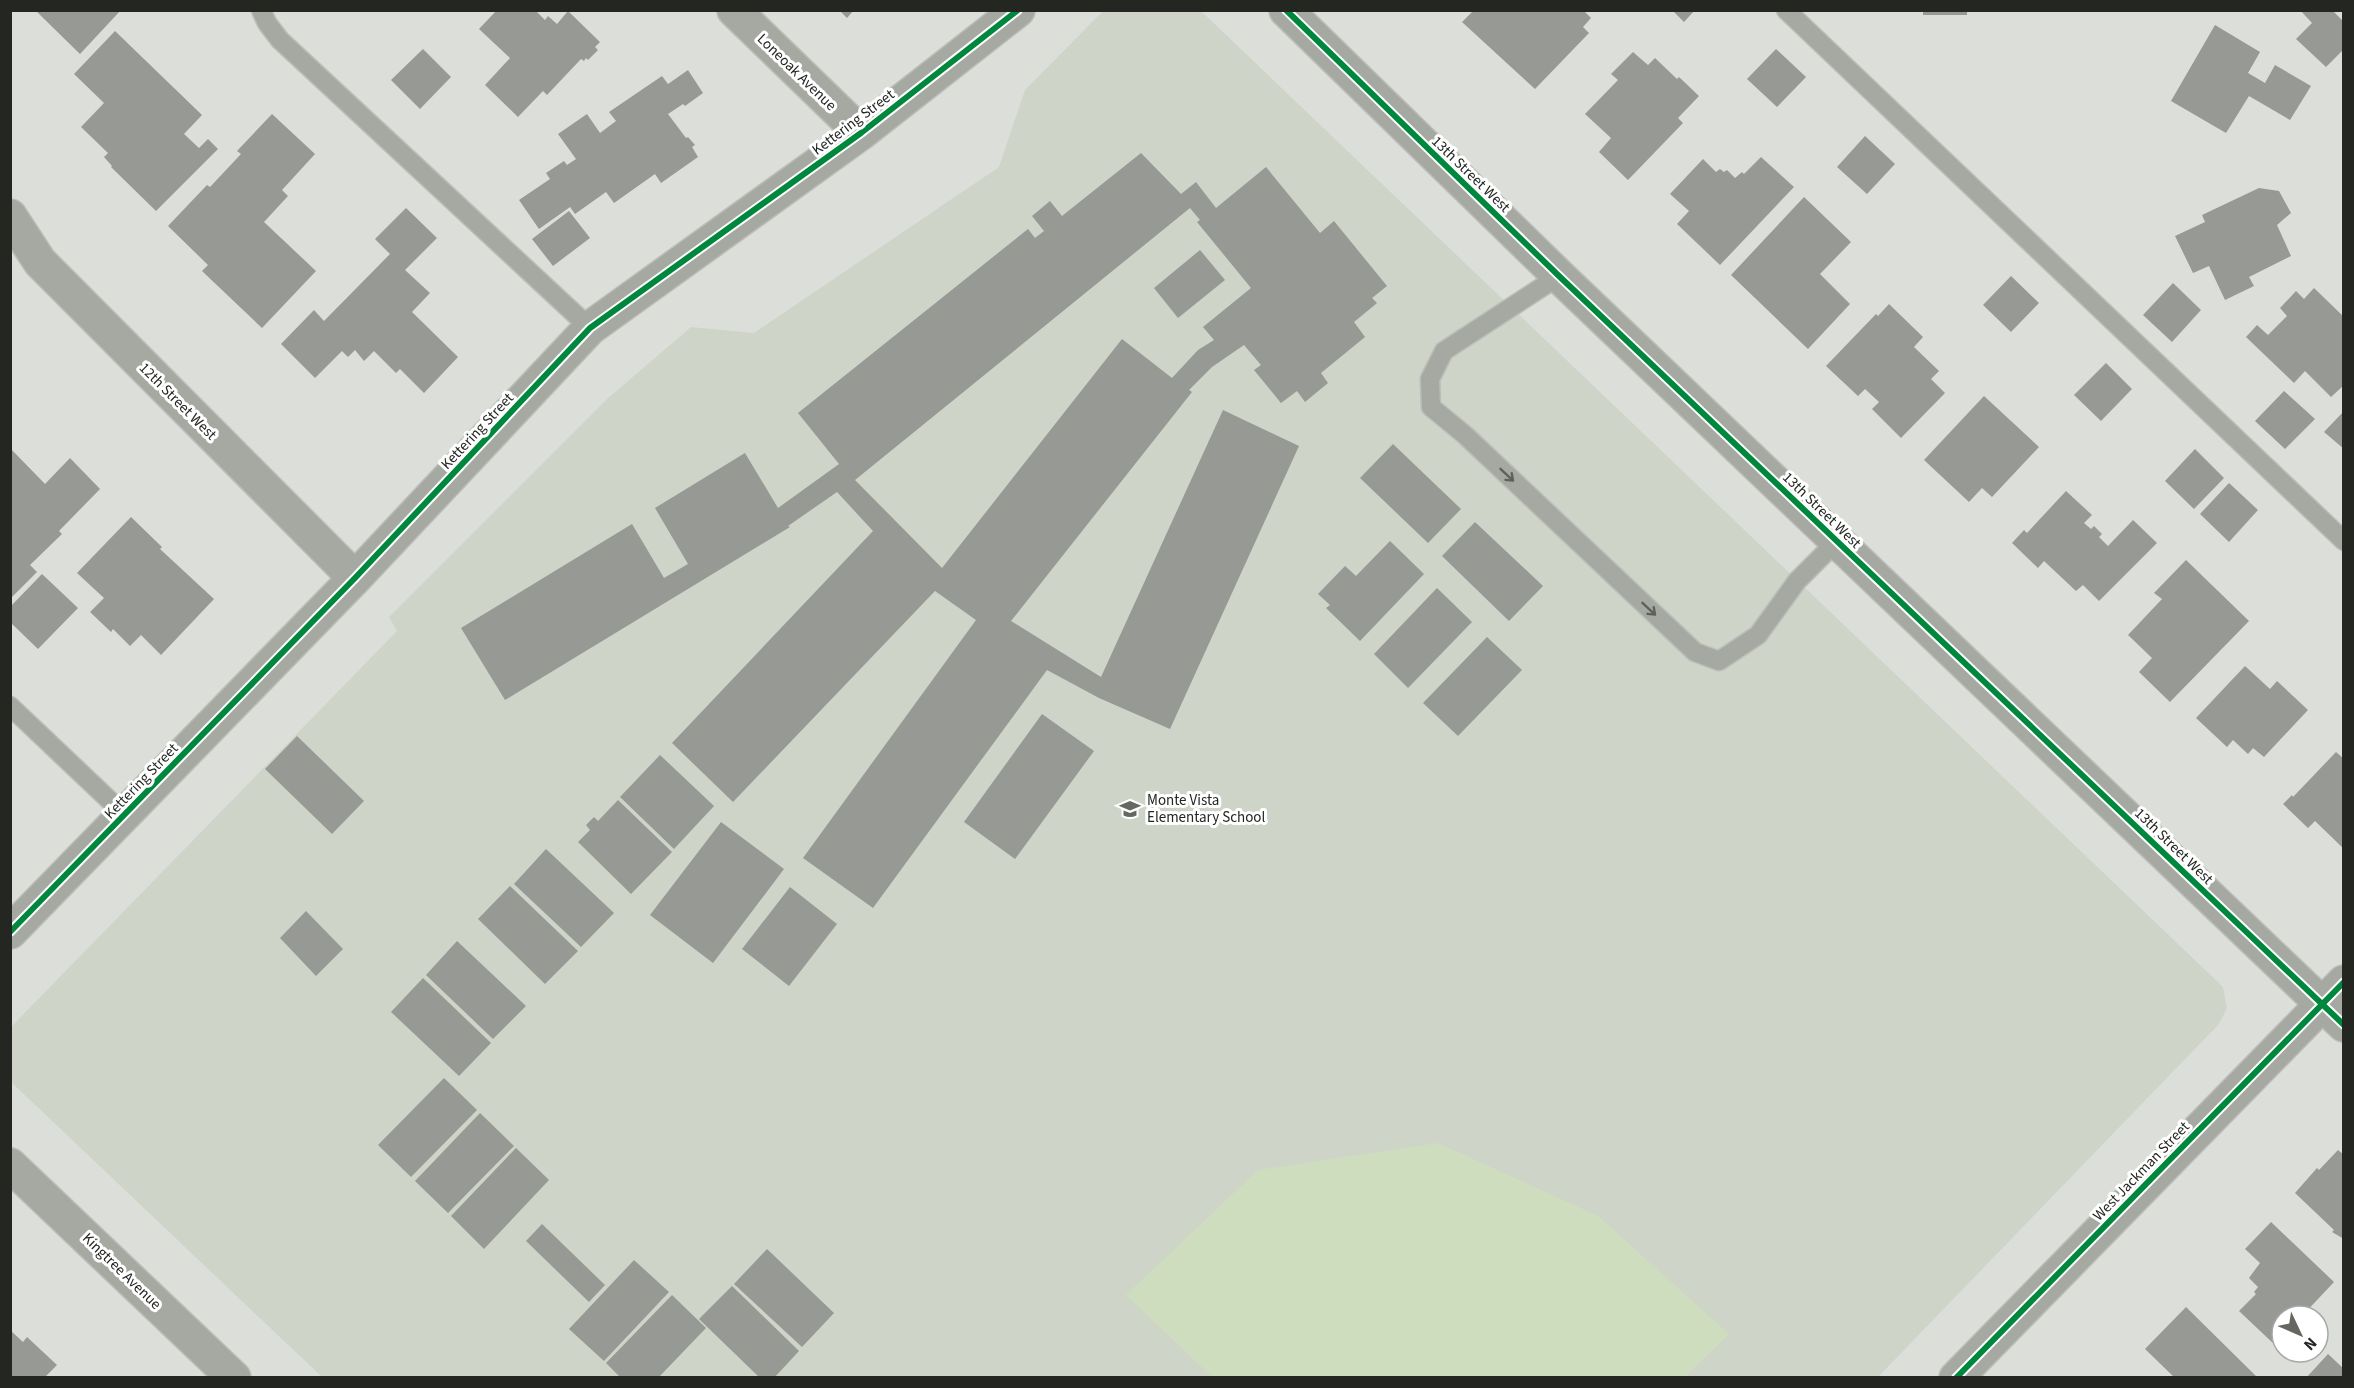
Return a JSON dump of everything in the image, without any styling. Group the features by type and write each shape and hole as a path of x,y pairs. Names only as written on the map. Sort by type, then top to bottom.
{"street":[{"name":"Loneoak Avenue","path":"734,10 861,133"},
{"name":"Kettering Street","path":"10,932 355,578 590,328 861,133 1018,10"},
{"name":"13th Street West","path":"1286,10 1559,276 1837,541 2336,1003"},
{"name":"12th Street West","path":"10,216 40,262 355,578"},
{"name":"West Jackman Street","path":"1956,1377 2336,1003"},
{"name":"Kingtree Avenue","path":"10,1165 234,1377"}],"lane":[{"path":"261,10 267,23 280,40 590,328"},
{"path":"1786,10 2343,541"},
{"path":"1559,276 1444,351 1430,379 1431,407 1465,435 1695,652 1719,661 1758,635 1797,581 1837,541"},
{"path":"10,706 125,815"}],"shaded area":[{"name":"Monte Vista Elementary School","path":"1104,10 1201,11 2223,987 2227,1008 2219,1024 1877,1378 322,1377 11,1082 10,1028 397,631 389,617 607,399 691,327 754,333 999,167 1025,90"}],"green space":[{"path":"1438,1143 1598,1216 1729,1334 1685,1377 1212,1377 1126,1295 1258,1170"}],"building":[{"path":"35,10 121,10 80,54"},
{"path":"497,10 535,10 545,20 548,16 557,24 568,11 600,42 595,47 598,50 588,60 581,59 547,95 543,91 518,117 485,85 510,58 479,29"},
{"path":"839,10 854,10 847,18"},
{"path":"1474,10 1583,10 1591,18 1583,27 1589,33 1535,89 1462,22"},
{"path":"1672,10 1695,10 1684,22"},
{"path":"1923,10 1967,10 1967,15 1923,15"},
{"path":"2300,10 2332,10 2344,22 2344,49 2326,67 2296,39 2312,23"},
{"path":"2215,25 2260,52 2248,73 2265,83 2275,65 2311,86 2290,120 2249,96 2226,133 2171,101"},
{"path":"115,31 202,115 184,134 199,148 208,139 218,149 156,211 111,167 104,157 108,153 81,127 104,103 74,74"},
{"path":"423,49 451,77 420,109 391,80"},
{"path":"1776,49 1806,77 1777,107 1747,79"},
{"path":"1633,52 1648,65 1655,58 1699,96 1678,118 1683,123 1628,180 1599,152 1611,138 1585,114 1618,80 1611,74"},
{"path":"688,70 703,93 685,106 683,104 668,114 686,138 688,137 695,145 692,147 698,157 661,183 655,174 614,203 606,192 575,214 570,207 539,229 519,200 550,179 546,173 564,161 567,165 576,159 558,134 587,114 600,133 616,121 609,112 662,76 668,84"},
{"path":"272,114 315,154 282,190 288,196 264,222 316,271 262,328 202,271 208,265 168,226 207,185 210,187 241,154 237,151"},
{"path":"1865,136 1895,164 1867,194 1837,167"},
{"path":"1141,153 1181,194 1196,182 1216,208 1266,167 1320,233 1334,221 1387,286 1372,298 1377,303 1354,322 1365,337 1321,373 1328,383 1305,402 1297,391 1281,403 1254,370 1261,365 1244,345 1212,367 1189,390 1192,392 1011,621 1101,677 1223,410 1299,446 1170,729 1099,698 1047,670 873,908 803,858 976,620 935,591 733,802 672,743 873,531 837,492 788,526 790,527 505,700 461,628 632,524 664,578 688,564 655,508 745,453 778,508 839,464 798,413 1028,229 1035,238 1044,231 1032,216 1050,201 1062,216","holes":["1190,208 1200,220 1197,222 1251,288 1203,327 1214,340 1198,350 1172,378 1122,339 942,568 855,480"]},
{"path":"1761,157 1794,187 1720,265 1677,224 1689,211 1670,194 1703,159 1716,172 1720,169 1724,172 1727,170 1735,178 1742,172 1744,174"},
{"path":"2259,188 2279,191 2291,213 2277,225 2291,256 2249,277 2254,286 2225,300 2209,266 2193,273 2175,236 2205,222 2202,215"},
{"path":"1804,197 1851,242 1820,274 1850,304 1808,349 1731,275"},
{"path":"406,208 437,238 405,270 430,293 412,312 458,357 424,393 400,369 396,373 374,351 364,361 355,350 348,357 342,351 315,378 281,344 314,310 324,321 390,254 375,239"},
{"path":"569,211 590,238 553,266 532,239"},
{"path":"1200,250 1225,280 1178,318 1154,288"},
{"path":"2011,276 2039,303 2011,332 1983,305"},
{"path":"2173,283 2201,310 2172,342 2143,315"},
{"path":"2314,288 2344,317 2344,385 2331,397 2305,371 2294,383 2246,337 2257,325 2268,335 2287,316 2280,308 2296,291 2304,299"},
{"path":"1889,304 1923,337 1914,347 1939,371 1931,379 1945,393 1901,438 1872,409 1879,402 1865,389 1858,396 1826,366 1876,314 1878,316"},
{"path":"2106,363 2132,389 2101,421 2074,395"},
{"path":"2284,391 2315,419 2285,449 2255,421"},
{"path":"1984,396 2039,447 1992,497 1982,488 1969,502 1924,460"},
{"path":"2344,411 2344,449 2324,432"},
{"path":"1393,444 1461,509 1428,543 1360,478"},
{"path":"10,448 45,484 70,458 100,489 59,531 62,534 30,565 37,572 10,599"},
{"path":"2195,449 2224,478 2194,509 2165,481"},
{"path":"2229,483 2258,510 2229,542 2200,514"},
{"path":"2066,491 2092,515 2084,523 2091,529 2094,526 2102,534 2099,537 2108,546 2133,520 2157,543 2099,601 2083,585 2076,591 2044,561 2038,568 2012,543 2024,530 2027,533"},
{"path":"131,517 162,547 160,549 214,599 161,655 141,635 130,646 113,629 111,632 90,612 104,598 77,573"},
{"path":"1475,522 1543,586 1509,621 1442,556"},
{"path":"1390,541 1424,574 1360,641 1326,608 1330,605 1318,594 1345,566 1356,576"},
{"path":"2186,560 2249,621 2170,702 2139,672 2152,658 2128,635 2162,599 2154,593"},
{"path":"42,574 78,608 38,649 10,622 10,607"},
{"path":"1437,588 1472,622 1408,688 1374,654"},
{"path":"1487,637 1522,670 1458,736 1423,703"},
{"path":"2245,666 2270,689 2277,681 2308,710 2264,757 2253,748 2248,754 2233,740 2227,747 2196,718"},
{"path":"1042,714 1094,751 1015,859 964,822"},
{"path":"297,736 364,801 332,834 265,769"},
{"path":"2336,752 2344,759 2344,849 2315,821 2308,828 2283,804 2292,795 2293,797"},
{"path":"660,755 714,806 674,849 620,797"},
{"path":"618,800 672,852 631,894 578,842 590,830 586,825 594,817 598,821"},
{"path":"721,822 784,869 713,963 650,915"},
{"path":"546,849 614,913 581,947 514,884"},
{"path":"510,886 578,951 545,984 478,919"},
{"path":"790,887 837,924 789,986 742,949"},
{"path":"306,911 343,949 316,976 280,938"},
{"path":"457,941 526,1006 493,1039 426,975"},
{"path":"423,978 491,1043 459,1076 391,1012"},
{"path":"444,1078 477,1110 411,1177 378,1145"},
{"path":"480,1113 514,1146 448,1213 415,1181"},
{"path":"516,1148 549,1180 484,1249 451,1216"},
{"path":"2338,1150 2344,1155 2344,1239 2332,1232 2334,1230 2295,1193 2317,1168 2319,1170"},
{"path":"2271,1222 2334,1282 2313,1304 2270,1304 2270,1340 2239,1311 2256,1294 2254,1292 2258,1287 2249,1278 2260,1263 2245,1249"},
{"path":"542,1224 605,1285 589,1302 526,1241"},
{"path":"767,1249 834,1313 802,1347 734,1284"},
{"path":"634,1260 669,1292 604,1361 569,1329"},
{"path":"732,1286 799,1351 774,1378 760,1378 699,1319"},
{"path":"672,1295 706,1328 658,1378 621,1378 606,1363"},
{"path":"2186,1307 2258,1378 2175,1378 2145,1349"},
{"path":"10,1330 23,1342 27,1337 57,1365 44,1378 10,1378"},
{"path":"2330,1356 2344,1369 2344,1378 2306,1378 2319,1364 2330,1364"}],"cycle path":[{"path":"10,932 355,578 590,328 861,133 1018,10"},
{"path":"1286,10 1559,276 2344,1025"},
{"path":"1956,1378 2344,982"}],"place":[{"name":"Monte Vista Elementary School","path":"1130,809"}]}
